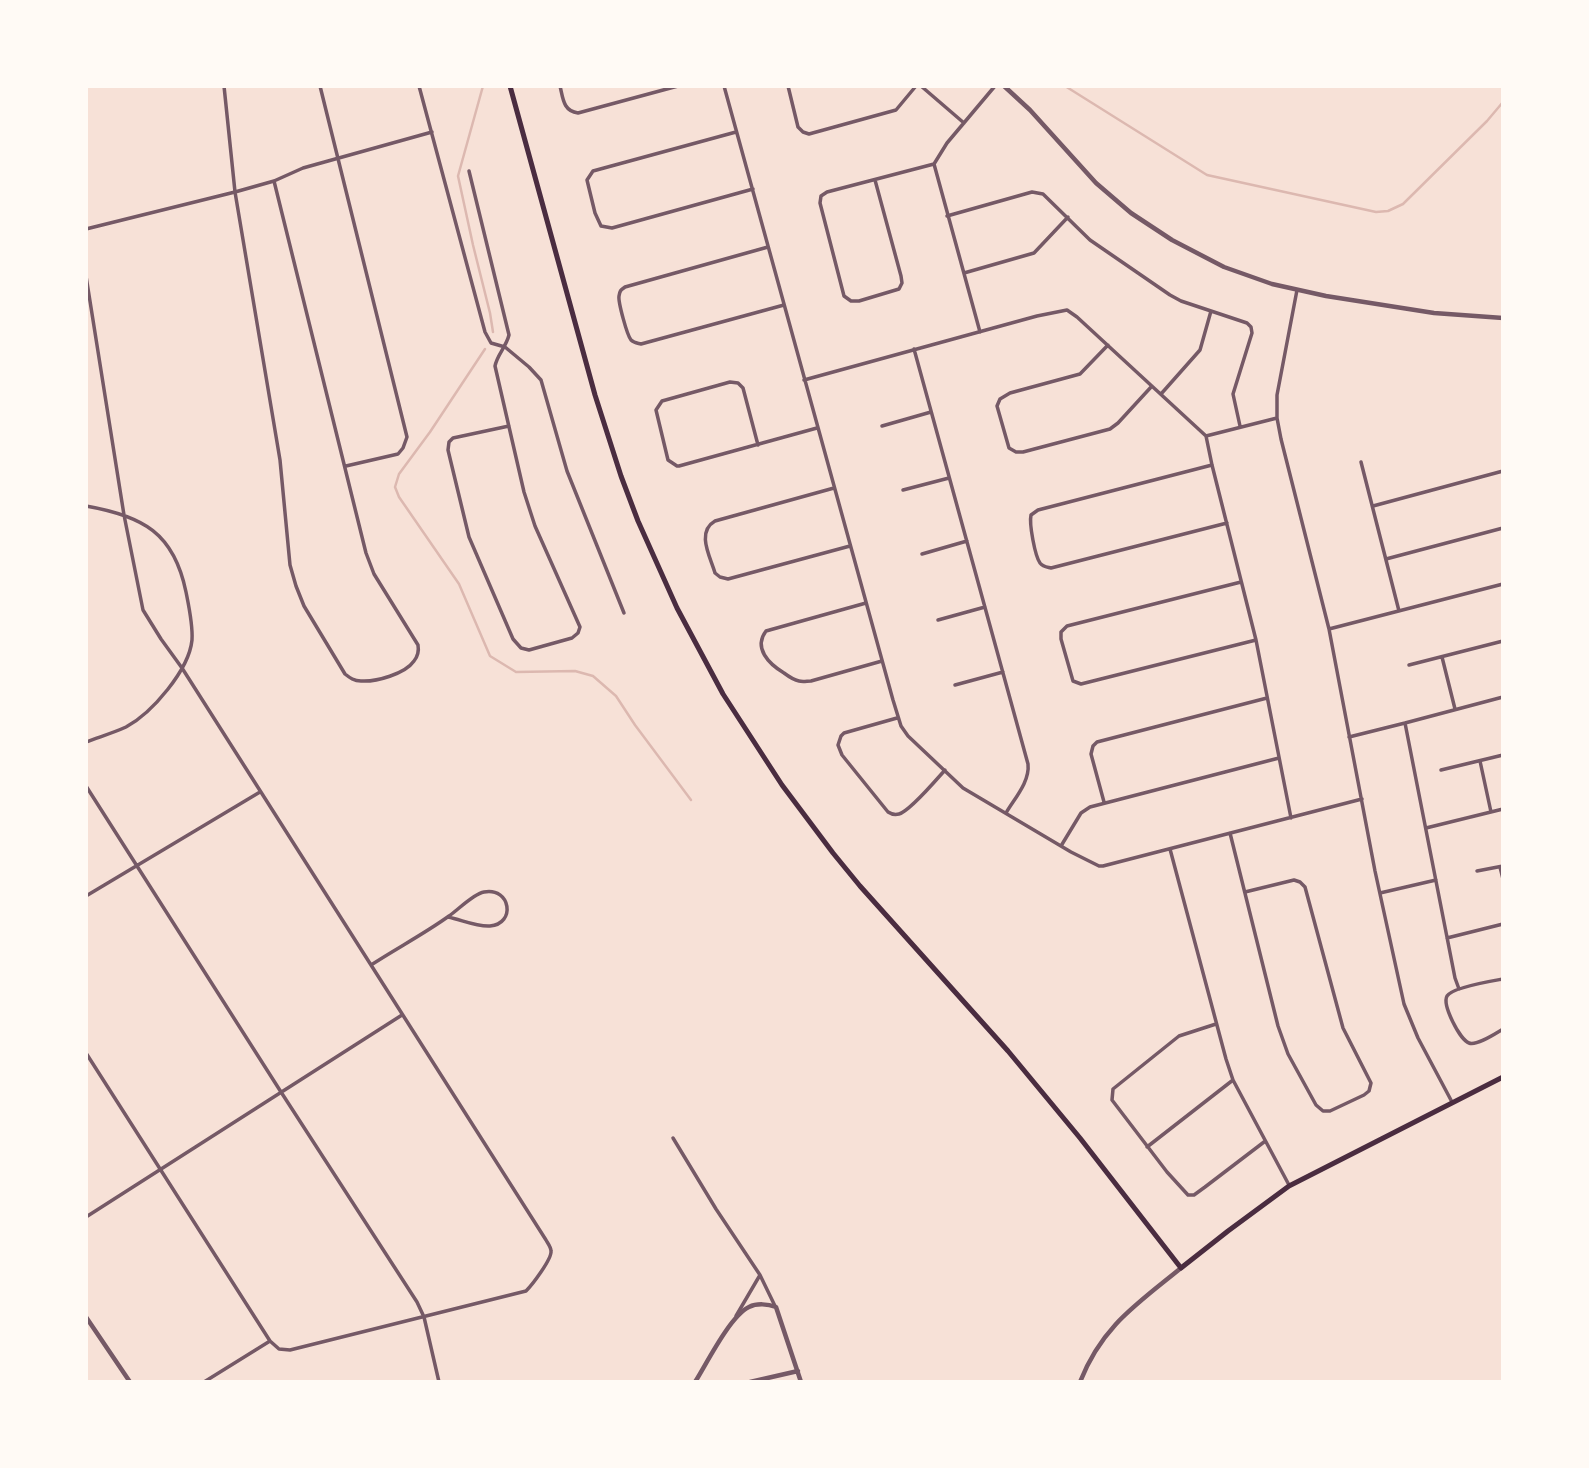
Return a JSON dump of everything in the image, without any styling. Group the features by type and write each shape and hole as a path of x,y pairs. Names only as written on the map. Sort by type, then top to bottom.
{"main road":[{"path":"510,86 598,405 621,476 677,608 723,694 807,821 860,886 1008,1051 1181,1268 1289,1186 1503,1077"}],"street":[{"path":"224,86 235,192 280,460 293,578 304,606 348,676 362,681 385,678 414,662 418,645 370,565 274,181"},
{"path":"320,86 407,437 398,454 345,466"},
{"path":"419,86 485,332 491,343 505,347 543,383 567,471 624,613"},
{"path":"560,86 567,109 578,113 678,86"},
{"path":"724,86 898,718 908,736 963,788 1093,864 1102,866 1362,799"},
{"path":"788,86 798,127 808,134 895,110 916,86"},
{"path":"921,86 964,123"},
{"path":"874,180 901,276 901,286 899,289 853,301 845,296 820,200 825,193 934,163 995,86"},
{"path":"1004,86 1030,110 1082,169 1131,214 1172,240 1224,267 1297,290 1434,313 1503,318"},
{"path":"86,229 235,192 274,181 303,168 432,132"},
{"path":"736,132 593,171 587,180 595,213 601,226 612,228 753,189"},
{"path":"934,163 979,332"},
{"path":"469,171 509,335 495,366 509,426 524,492 535,526 580,627 572,638 529,650 521,648 513,639 476,556 447,450 453,438 509,426"},
{"path":"947,216 1035,191 1043,194 1069,217 1090,240 1170,295 1245,321 1252,333 1233,394 1240,426"},
{"path":"964,273 1034,253 1069,217"},
{"path":"768,247 625,286 619,295 619,303 630,338 641,344 784,305"},
{"path":"86,276 124,515 143,610 546,1240 551,1251 548,1260 526,1291 290,1350 279,1349 270,1341 86,1053"},
{"path":"1297,290 1277,395 1277,418 1329,629 1404,1004 1418,1038 1452,1102"},
{"path":"804,380 1037,316 1067,310 1074,313 1206,436 1256,640 1291,818"},
{"path":"1161,394 1200,350 1211,311"},
{"path":"1108,345 1080,374 1000,398 998,406 1009,448 1014,452 1023,452 1110,429 1152,386"},
{"path":"914,349 1029,768 1025,781 1006,813"},
{"path":"758,445 743,388 736,383 730,382 662,401 656,410 668,460 677,466 758,445 817,428"},
{"path":"883,426 932,412"},
{"path":"1206,436 1277,418"},
{"path":"1361,462 1399,611"},
{"path":"1212,465 1038,510 1031,516 1029,526 1040,562 1051,568 1227,523"},
{"path":"1373,506 1503,471"},
{"path":"903,490 950,478"},
{"path":"834,488 711,522 704,533 705,540 715,573 727,579 850,546"},
{"path":"86,506 136,520 159,536 170,548 183,579 192,633 189,653 182,668 158,700 136,720 118,731 86,742"},
{"path":"1386,559 1503,528"},
{"path":"922,554 968,541"},
{"path":"1241,582 1067,626 1061,639 1073,681 1081,684 1256,640"},
{"path":"1329,629 1503,584"},
{"path":"866,603 766,631 761,645 771,665 800,681 811,681 882,661"},
{"path":"939,620 985,607"},
{"path":"1409,665 1503,641"},
{"path":"1442,657 1455,709"},
{"path":"955,685 1003,672"},
{"path":"1349,737 1503,697"},
{"path":"1104,802 1091,754 1097,742 1267,698"},
{"path":"898,718 844,733 838,745 842,755 888,812 897,815 902,813 945,770"},
{"path":"1405,723 1458,989"},
{"path":"1441,770 1503,755"},
{"path":"1061,846 1082,811 1090,807 1279,758"},
{"path":"1480,761 1491,812"},
{"path":"86,786 416,1302 424,1317 439,1382"},
{"path":"86,896 260,792"},
{"path":"1426,828 1503,809"},
{"path":"1230,833 1282,1040 1316,1105 1323,1111 1331,1111 1364,1095 1371,1083 1343,1028 1305,887 1298,881 1291,880 1245,892"},
{"path":"1170,849 1233,1080 1289,1186"},
{"path":"1477,871 1501,866 1503,879"},
{"path":"1380,893 1436,880"},
{"path":"371,965 484,892 494,892 502,896 508,909 503,920 491,926 448,917"},
{"path":"1447,938 1503,924"},
{"path":"1503,979 1458,989 1446,997 1445,1005 1466,1042 1473,1044 1503,1029"},
{"path":"86,1217 402,1015"},
{"path":"1216,1024 1179,1036 1112,1090 1114,1105 1184,1192 1191,1195 1265,1141"},
{"path":"1147,1147 1233,1080"},
{"path":"673,1138 760,1276 776,1307 801,1382"},
{"path":"1080,1382 1105,1336 1121,1318 1181,1268"},
{"path":"695,1382 760,1276"},
{"path":"736,1316 755,1305 776,1307"},
{"path":"86,1317 130,1382"},
{"path":"204,1382 270,1341"},
{"path":"750,1382 798,1371"}],"waterway":[{"path":"483,86 458,176 493,332"},
{"path":"1065,86 1207,175 1376,212 1388,211 1403,204 1503,102"},
{"path":"485,349 399,474 395,487 399,497 459,584 490,656 516,672 575,671 593,676 616,696 691,800"}]}
